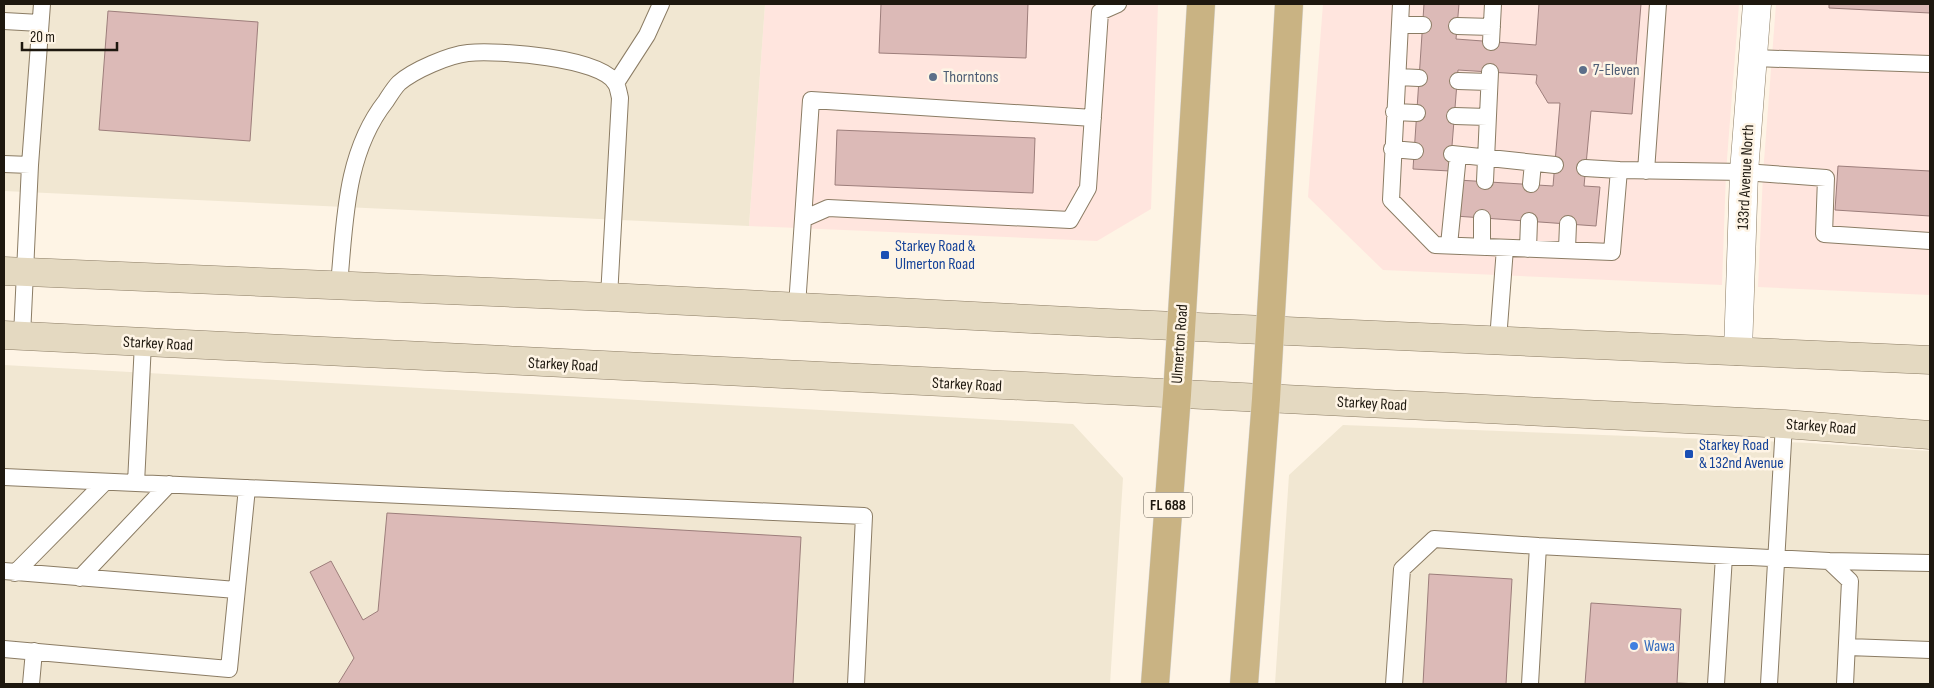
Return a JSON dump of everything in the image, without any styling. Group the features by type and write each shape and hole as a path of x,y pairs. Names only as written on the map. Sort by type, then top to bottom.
{"main road":[{"name":"Ulmerton Road","path":"1155,684 1177,395 1202,4"},
{"path":"1244,684 1266,399 1289,4"},
{"path":"14,271 609,297 1181,326 1269,328 1930,360"},
{"name":"Starkey Road","path":"13,336 1784,424 1930,435"}],"street":[{"name":"133rd Avenue North","path":"1738,351 1744,172 1757,4"}],"lane":[{"path":"13,336 14,271 30,165 42,4"},
{"path":"616,83 647,35 661,4"},
{"path":"803,220 828,208 1070,220 1088,188 1100,12 1118,4"},
{"path":"1401,4 1398,77 1392,149 1391,200 1435,245 1612,252 1618,170"},
{"path":"1457,26 1491,34 1493,4"},
{"path":"1646,171 1658,4"},
{"path":"4,21 40,23"},
{"path":"1400,25 1423,25"},
{"path":"338,285 351,175 370,120 400,83 431,65 468,53 509,53 578,62 603,71 616,83 620,98 609,297"},
{"path":"1754,58 1930,64"},
{"path":"1398,77 1419,78"},
{"path":"1458,80 1489,77 1485,181"},
{"path":"796,306 812,100 1093,118"},
{"path":"1394,112 1417,114"},
{"path":"1455,116 1487,117"},
{"path":"1392,149 1414,151"},
{"path":"1449,245 1455,155 1554,165"},
{"path":"1531,184 1533,163"},
{"path":"4,164 30,165"},
{"path":"1586,168 1744,172 1826,178 1824,234 1930,241"},
{"path":"1482,218 1482,247"},
{"path":"1528,249 1529,221"},
{"path":"1567,249 1568,224"},
{"path":"1498,340 1505,248"},
{"path":"136,483 143,343"},
{"path":"1769,684 1784,424"},
{"path":"4,477 864,516 856,684"},
{"path":"9,572 105,482"},
{"path":"80,578 169,484"},
{"path":"4,649 229,669 247,488"},
{"path":"1394,684 1402,569 1434,539 1830,561 1930,562"},
{"path":"1530,684 1538,546"},
{"path":"1716,684 1724,556"},
{"path":"1830,561 1850,581 1845,684"},
{"path":"9,572 236,590"},
{"path":"1848,648 1930,650"},
{"path":"31,684 34,651"}],"shaded area":[{"path":"4,4 765,4 749,226 4,191"},
{"path":"765,4 1158,4 1151,209 1097,241 749,226"},
{"path":"1323,4 1739,4 1726,172 1722,285 1383,270 1308,197"},
{"path":"1776,4 1930,4 1930,295 1758,287 1763,174"},
{"path":"4,365 1073,424 1123,478 1110,684 4,684"},
{"path":"1343,425 1810,443 1930,451 1930,684 1275,684 1289,475"}],"building":[{"path":"881,4 1028,4 1026,58 879,53"},
{"path":"1424,4 1459,4 1456,39 1536,45 1539,4 1641,4 1632,114 1591,111 1584,186 1600,187 1596,226 1455,216 1458,180 1553,186 1560,103 1548,103 1536,83 1537,75 1458,70 1450,171 1413,169"},
{"path":"1829,4 1930,4 1930,13 1829,8"},
{"path":"108,11 258,22 250,141 99,130"},
{"path":"837,130 1035,138 1033,193 835,185"},
{"path":"1838,166 1930,171 1930,216 1835,210"},
{"path":"387,513 801,537 793,684 338,684 354,658 310,572 331,561 363,620 378,611"},
{"path":"1429,574 1512,579 1506,684 1423,684"},
{"name":"Wawa","path":"1591,603 1681,609 1677,683 1700,684 1585,684"}],"place":[{"name":"7-Eleven","path":"1583,70"},
{"name":"Thorntons","path":"933,77"},
{"name":"Starkey Road & Ulmerton Road","path":"885,255"},
{"name":"Starkey Road & 132nd Avenue","path":"1689,454"},
{"name":"Wawa","path":"1634,646"}]}
